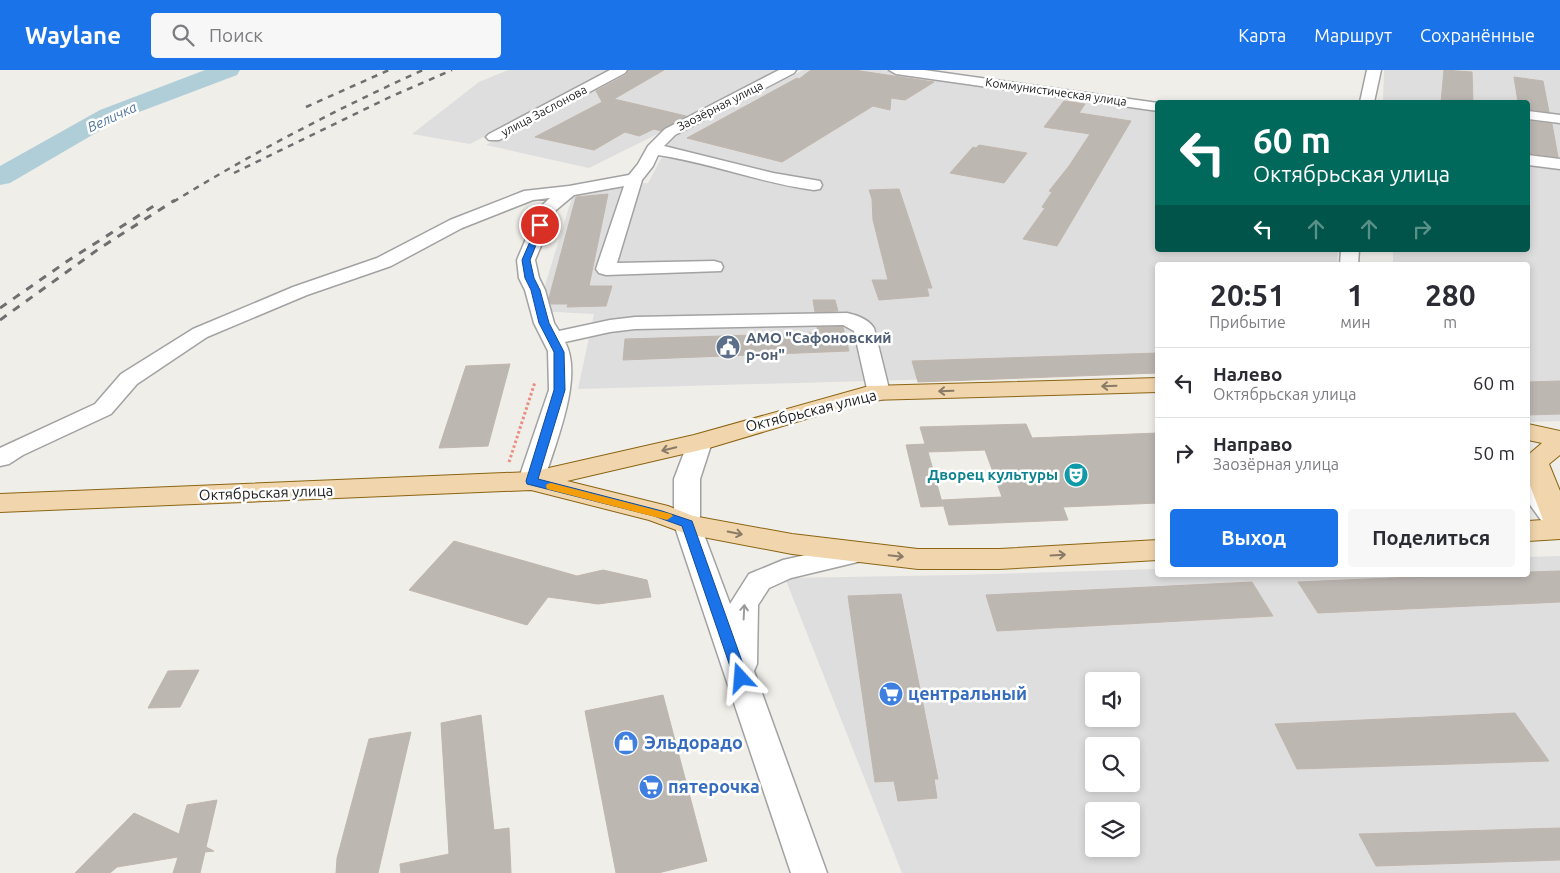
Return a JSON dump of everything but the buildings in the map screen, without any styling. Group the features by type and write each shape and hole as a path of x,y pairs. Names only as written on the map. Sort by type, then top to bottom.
{"main road":[{"name":"Октябрьская улица","path":"0,503 532,481 700,442 860,396 879,393 1155,385"},
{"path":"1530,433 1560,441"},
{"path":"1530,530 1560,528 1535,463 1560,441"},
{"name":"Октябрьская улица","path":"532,481 658,513 688,524 792,544 918,559 999,559 1155,550"}],"street":[{"name":"улица Заслонова","path":"494,137 620,70"},
{"name":"Заозёрная улица","path":"714,267 606,269 634,179 645,166 653,149 670,132 789,70"},
{"name":"Коммунистическая улица","path":"896,70 1155,107"},
{"path":"1368,100 1374,70"},
{"path":"1530,114 1560,119"},
{"path":"653,149 692,155 784,181 814,185"},
{"path":"1530,160 1560,164"},
{"path":"0,459 14,450 103,409 129,379 200,333 300,291 384,262 456,224 530,196 634,179"},
{"path":"532,481 560,390 559,352 554,338 544,323 535,290 529,278 526,260 548,208 569,191"},
{"path":"554,338 610,326 635,323 846,319 864,328 879,393"},
{"path":"700,442 687,479 688,524 809,873"},
{"path":"1530,488 1560,528"},
{"path":"741,678 744,604 759,582 783,570 860,552"}],"shaded area":[{"path":"508,70 612,70 470,144 412,134 479,82"},
{"path":"629,70 780,70 722,102 589,168 486,145"},
{"path":"803,70 882,70 1155,110 1155,252 1338,252 1337,262 1155,262 1155,373 578,389 594,314 537,311 575,188 648,183 672,138"},
{"path":"1384,70 1560,70 1560,161 1530,156 1530,100 1383,100"},
{"path":"1530,165 1560,170 1560,421 1530,422 1530,262 1393,262 1393,252 1530,252"},
{"path":"1560,556 1560,873 902,873 785,578 1155,569 1155,577 1530,577 1530,557"}],"waterway":[{"name":"Величка","path":"0,177 109,115 229,70"}],"railway":[{"path":"306,107 389,70"},
{"path":"173,202 296,132 423,70"},
{"path":"234,173 390,97 452,70"},
{"path":"0,320 100,248 175,200"},
{"path":"0,308 69,260 160,202"}],"slow traffic":[{"path":"551,486 667,516"}],"place":[{"name":"АМО \"Сафоновский р-он\"","path":"728,347"},
{"name":"Дворец культуры","path":"1076,475"},
{"name":"центральный","path":"891,694"},
{"name":"Эльдорадо","path":"626,743"},
{"name":"пятерочка","path":"651,787"}],"route":[{"path":"540,225 526,260 529,278 535,290 544,323 554,338 559,352 560,390 532,481 658,513 688,524 741,678"}]}
